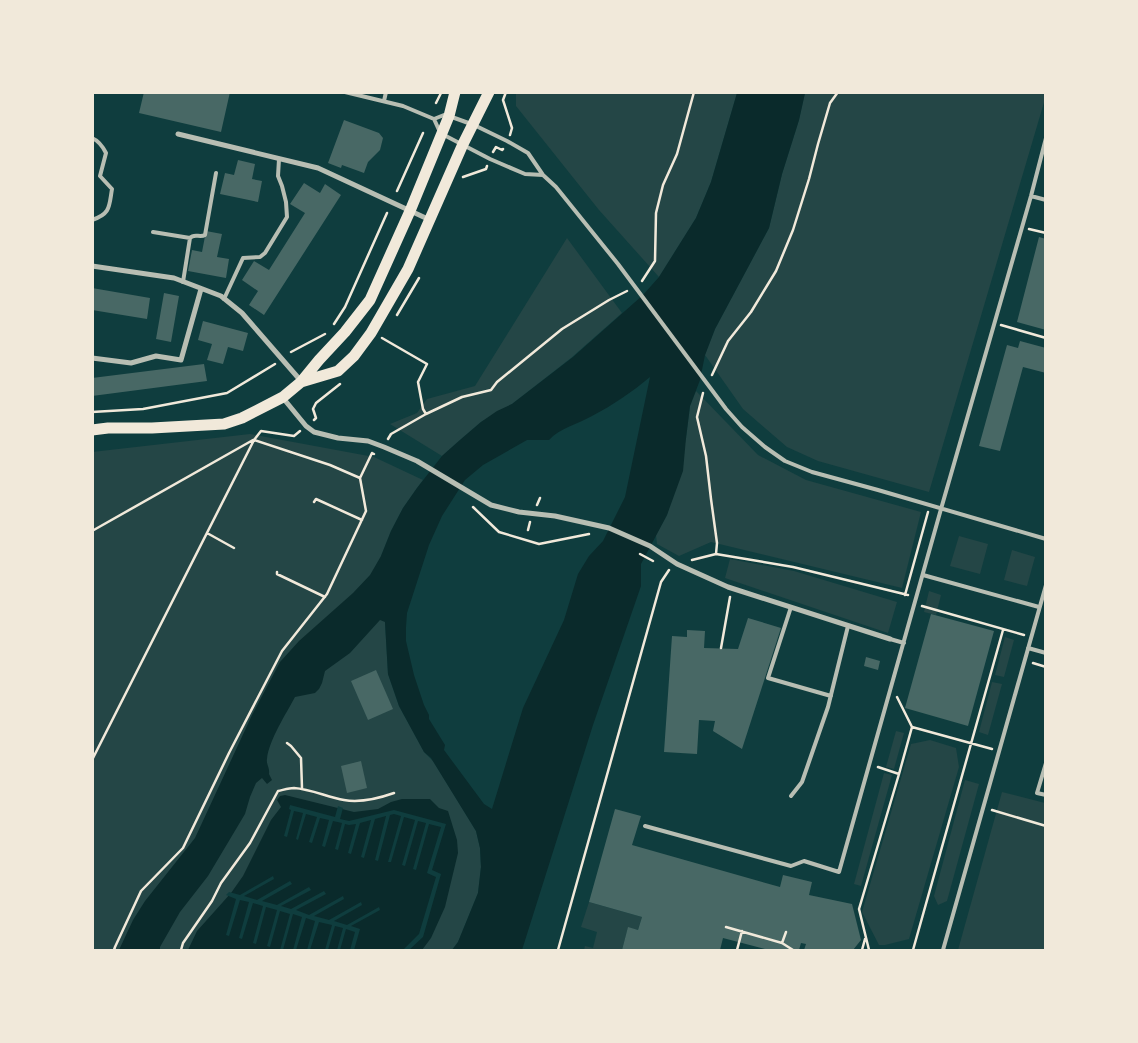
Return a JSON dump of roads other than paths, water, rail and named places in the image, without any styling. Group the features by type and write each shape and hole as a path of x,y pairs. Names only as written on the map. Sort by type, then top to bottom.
{"main road":[{"path":"92,430 224,424 242,418 283,397 301,382 370,300 442,134 456,92"},
{"path":"301,382 338,371 354,356 371,333 408,269 463,144 489,92"}],"street":[{"path":"178,134 318,168 430,220"},
{"path":"92,266 174,278 221,296 242,313 301,382"},
{"path":"92,358 131,363 156,356 181,360 201,289"},
{"path":"283,397 306,426 314,432 338,438 368,441 384,447 417,461 491,505 609,528 650,546 677,564 728,586 890,639"}],"lane":[{"path":"344,92 403,106 434,119 442,134 490,158 525,174 543,175"},
{"path":"384,101 386,92"},
{"path":"434,119 444,115 474,125 528,153 543,175 556,187 618,264 726,409 742,427 785,461 812,472 1046,539"},
{"path":"92,138 103,146 106,153 100,176 112,189 108,210 102,217 92,220"},
{"path":"645,826 791,866 804,861 839,872 941,509 1032,196 1046,138"},
{"path":"224,299 244,258 260,257 265,254 287,217 286,202 278,176 279,159"},
{"path":"153,232 190,238 192,236 205,235 216,173"},
{"path":"1032,196 1046,200"},
{"path":"183,282 190,238"},
{"path":"923,575 1039,607"},
{"path":"943,950 1046,585"},
{"path":"792,607 768,678 830,696"},
{"path":"791,796 802,782 830,696 848,626"},
{"path":"890,639 904,643"},
{"path":"1028,648 1046,653"},
{"path":"1046,763 1038,793 1046,795"}]}
